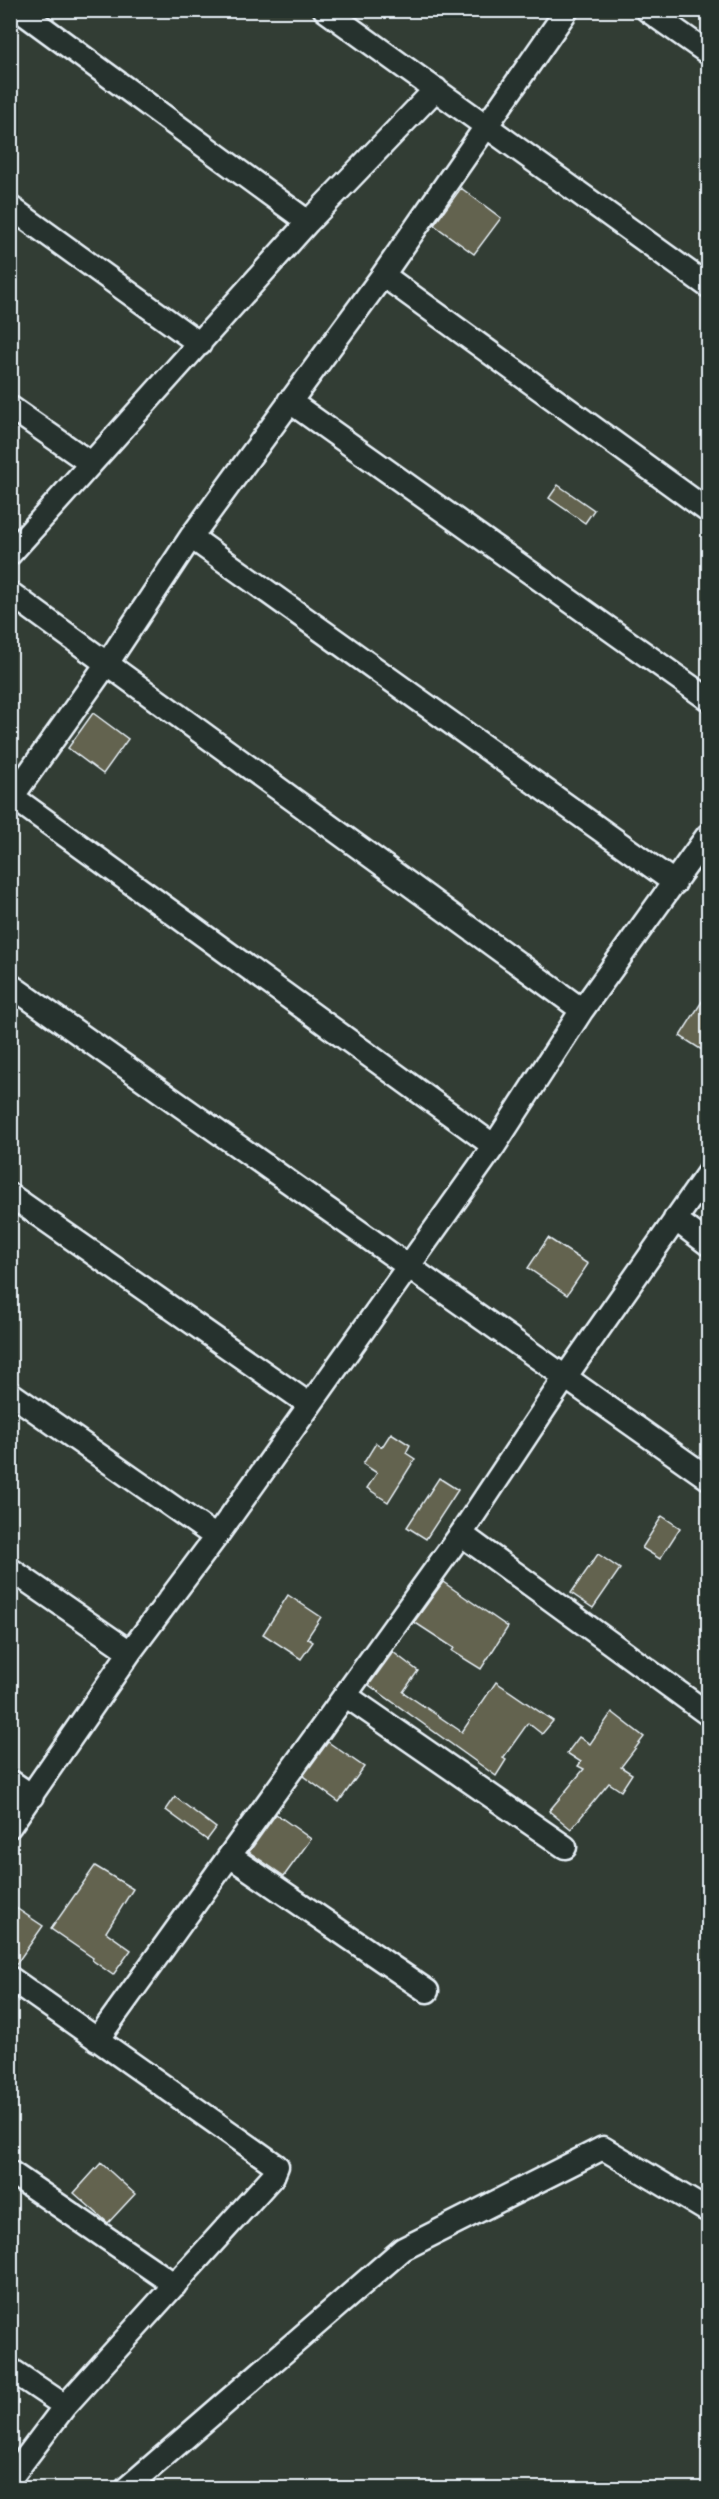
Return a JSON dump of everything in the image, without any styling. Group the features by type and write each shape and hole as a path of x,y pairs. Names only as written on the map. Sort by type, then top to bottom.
{"street":[{"path":"19,10 308,222"},
{"path":"325,10 708,286"},
{"path":"494,1146 11,797 108,662 191,537 382,275 567,10"},
{"path":"647,10 708,53"},
{"path":"10,554 308,222 436,89"},
{"path":"10,207 200,344"},
{"path":"382,275 708,511"},
{"path":"289,402 708,699"},
{"path":"10,407 90,463"},
{"path":"191,537 675,883"},
{"path":"10,593 108,662 582,1010"},
{"path":"10,1826 130,1652 216,1537 494,1146 582,1010 708,835"},
{"path":"10,985 708,1478"},
{"path":"97,2040 461,1534 566,1376 708,1173"},
{"path":"10,1195 310,1405"},
{"path":"675,1220 708,1244"},
{"path":"10,1393 216,1537"},
{"path":"461,1534 708,1714"},
{"path":"10,1569 130,1652"},
{"path":"345,1695 565,1847"},
{"path":"10,1781 32,1796"},
{"path":"230,1856 427,1991"},
{"path":"10,1978 277,2166 273,2176 64,2406 10,2479"},
{"path":"126,2488 403,2249 603,2148 708,2211"},
{"path":"10,2172 175,2285"},
{"path":"10,2369 64,2406"}],"building":[{"path":"461,188 501,218 474,254 434,225"},
{"path":"558,485 594,510 585,523 549,498"},
{"path":"93,713 128,739 103,774 68,748"},
{"path":"708,992 708,1054 680,1036"},
{"path":"548,1238 588,1264 567,1295 528,1268"},
{"path":"391,1433 410,1445 406,1453 415,1459 388,1502 367,1488 377,1473 363,1464 376,1443 382,1447"},
{"path":"439,1478 458,1490 426,1539 407,1527"},
{"path":"662,1516 680,1528 660,1559 642,1548"},
{"path":"598,1554 620,1569 593,1608 571,1593"},
{"path":"443,1582 508,1627 481,1669 452,1651 454,1648 414,1622"},
{"path":"288,1595 321,1617 307,1638 313,1642 301,1659 263,1634"},
{"path":"393,1652 418,1671 403,1692 462,1732 496,1682 553,1721 542,1734 528,1723 503,1758 506,1760 496,1776 369,1685"},
{"path":"612,1712 644,1737 621,1767 632,1774 621,1791 609,1783 571,1829 549,1811 584,1769 578,1766 581,1762 567,1753 579,1737 590,1744"},
{"path":"328,1742 364,1767 339,1802 303,1776"},
{"path":"175,1797 216,1828 207,1840 166,1810"},
{"path":"276,1814 311,1839 284,1876 249,1852"},
{"path":"95,1866 133,1889 106,1932 131,1950 113,1975 51,1929"},
{"path":"10,1904 43,1926 15,1966 10,1965"},
{"path":"101,2163 135,2194 108,2223 74,2193"}]}
